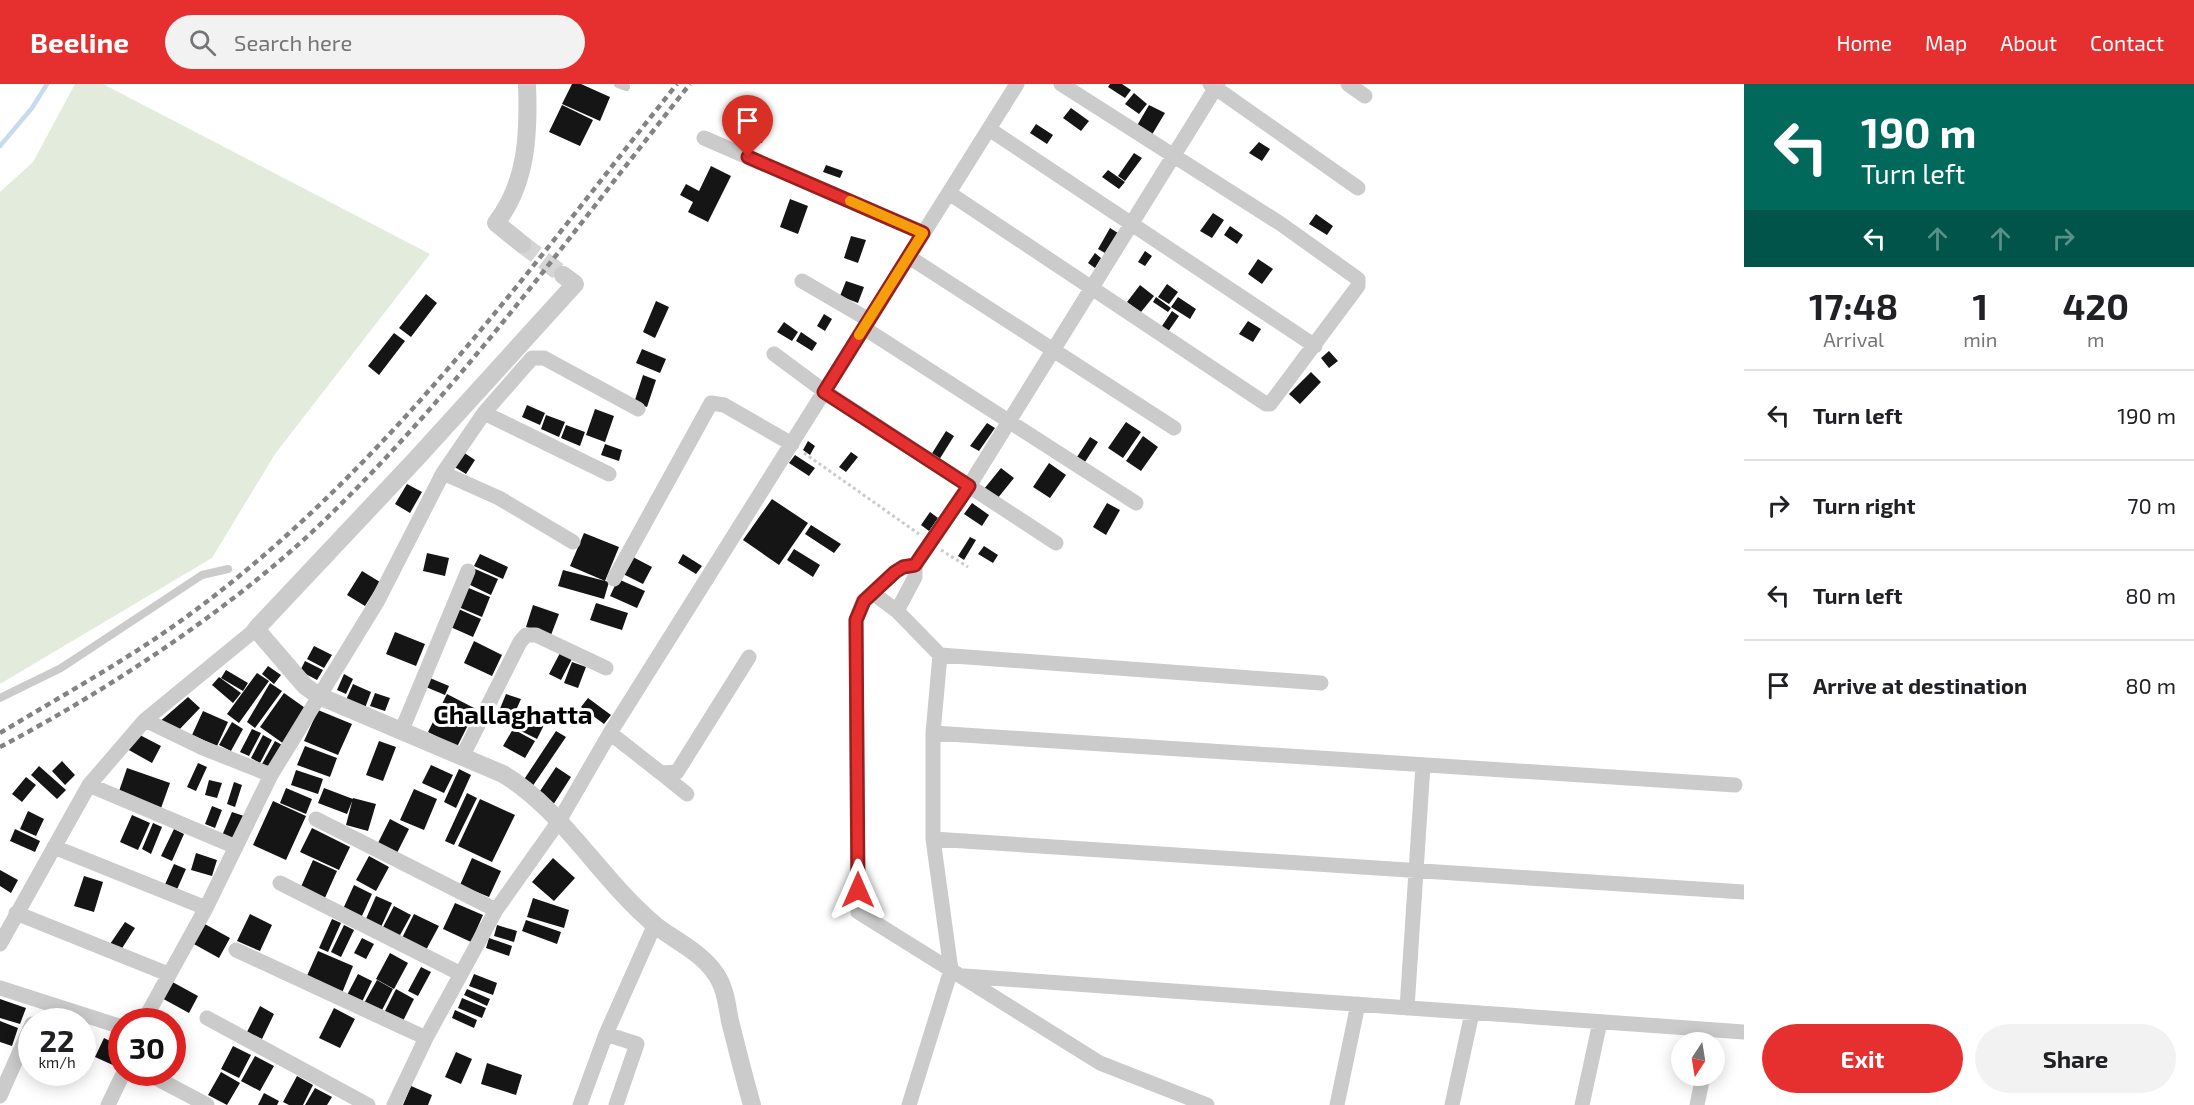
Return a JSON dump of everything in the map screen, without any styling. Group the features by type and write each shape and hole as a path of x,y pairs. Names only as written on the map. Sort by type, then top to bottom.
{"street":[{"path":"522,244 496,224 509,206 522,177 529,120 527,84"},
{"path":"394,1105 426,1038 496,910 559,821 610,733 1017,84"},
{"path":"949,193 1268,405 1315,346 1358,286 1356,276 1281,224 1061,84"},
{"path":"1348,84 1365,96"},
{"path":"897,611 915,577 915,565 969,486 1054,350 1174,156 1214,85 1358,188"},
{"path":"989,129 1315,346"},
{"path":"704,138 923,233"},
{"path":"909,257 1174,428"},
{"path":"0,944 89,785 145,720 256,629 416,459 575,284 563,275"},
{"path":"802,281 1009,422 1136,503"},
{"path":"774,354 824,392 1056,543"},
{"path":"150,1008 206,908 271,775 377,602 443,473 484,413 532,358 544,358 638,409"},
{"path":"614,579 711,403 724,405 792,444"},
{"path":"484,413 609,474"},
{"path":"443,473 499,498 573,542"},
{"path":"915,565 903,567 895,572 864,601 856,620 858,912 1100,1063 1207,1105"},
{"path":"401,732 468,571"},
{"path":"874,594 897,611 940,655 1321,683"},
{"path":"256,629 305,686 319,696 514,781 559,821 601,872 655,924 701,958 720,982 752,1105"},
{"path":"462,757 520,642 526,635 536,636 606,668"},
{"path":"909,1105 956,973 933,839 933,733 940,655"},
{"path":"662,773 677,772 681,769 749,657"},
{"path":"145,720 271,775"},
{"path":"610,733 687,794"},
{"path":"933,733 1736,785"},
{"path":"1407,1008 1423,765"},
{"path":"89,785 236,846"},
{"path":"316,819 496,910"},
{"path":"933,839 1744,892"},
{"path":"54,848 206,908"},
{"path":"280,883 461,974"},
{"path":"16,913 168,974"},
{"path":"580,1105 606,1034 655,924"},
{"path":"236,950 426,1038"},
{"path":"956,973 1600,1022 1680,1032"},
{"path":"0,988 108,1023"},
{"path":"38,1008 41,1002"},
{"path":"1336,1105 1358,1004"},
{"path":"1452,1105 1472,1013"},
{"path":"207,1018 368,1105"},
{"path":"1582,1105 1600,1022"},
{"path":"1725,1034 1744,1032"},
{"path":"606,1034 637,1044 616,1105"},
{"path":"0,1096 18,1054"},
{"path":"108,1105 117,1086"},
{"path":"171,1086 207,1105"},
{"path":"1697,1105 1701,1086"}],"lane":[{"path":"0,698 61,668 202,575 228,569"}],"path":[{"path":"792,444 930,543 968,567"}],"green space":[{"path":"75,84 103,84 430,254 275,454 212,558 0,684 0,192 33,162"}],"building":[{"path":"572,84 581,84 610,97 600,121 562,104"},
{"path":"1110,84 1122,84 1131,90 1125,98 1108,87"},
{"path":"1134,93 1147,104 1139,114 1125,104"},
{"path":"562,105 593,120 580,146 549,132"},
{"path":"1149,105 1165,113 1150,138 1135,129"},
{"path":"1071,108 1089,121 1081,131 1063,118"},
{"path":"1036,124 1053,135 1047,144 1030,133"},
{"path":"750,128 765,132 762,143 747,139"},
{"path":"1259,142 1270,149 1262,161 1249,153"},
{"path":"1134,153 1142,158 1125,181 1118,176"},
{"path":"826,165 843,171 840,178 823,172"},
{"path":"711,166 731,176 708,222 688,212 693,202 680,195 686,184 699,191"},
{"path":"1108,170 1125,182 1119,189 1102,177"},
{"path":"790,199 808,206 798,234 780,227"},
{"path":"1213,213 1224,220 1212,238 1200,231"},
{"path":"1316,214 1333,226 1327,235 1309,224"},
{"path":"1230,226 1243,235 1237,244 1224,235"},
{"path":"1110,228 1118,233 1105,253 1098,249"},
{"path":"851,236 866,240 858,263 844,258"},
{"path":"1145,251 1152,256 1145,266 1138,262"},
{"path":"1095,253 1101,258 1095,268 1088,263"},
{"path":"1258,259 1273,269 1262,284 1248,274"},
{"path":"846,281 864,287 858,303 840,296"},
{"path":"1167,284 1178,292 1169,304 1158,297"},
{"path":"1140,285 1154,296 1141,312 1127,302"},
{"path":"426,294 437,303 411,337 399,328"},
{"path":"1156,297 1171,308 1168,312 1153,302"},
{"path":"1178,297 1196,309 1190,319 1171,307"},
{"path":"656,301 669,307 655,338 643,332"},
{"path":"1172,311 1179,316 1165,336 1158,332"},
{"path":"824,314 832,319 825,331 817,326"},
{"path":"1248,321 1261,329 1253,342 1239,334"},
{"path":"784,322 798,332 792,341 777,332"},
{"path":"801,332 817,343 812,351 796,341"},
{"path":"394,333 405,341 379,375 368,366"},
{"path":"642,349 666,359 660,373 636,363"},
{"path":"1329,351 1338,361 1329,368 1321,358"},
{"path":"1311,372 1321,382 1300,404 1289,394"},
{"path":"643,375 656,380 647,407 634,403"},
{"path":"527,405 545,413 540,425 522,417"},
{"path":"595,409 614,416 605,442 586,435"},
{"path":"546,415 565,422 559,437 541,429"},
{"path":"1126,422 1141,432 1123,458 1108,448"},
{"path":"987,423 995,428 979,451 970,446"},
{"path":"566,425 585,432 580,446 561,438"},
{"path":"946,431 954,436 939,460 931,455"},
{"path":"1143,436 1158,447 1141,471 1126,461"},
{"path":"1090,437 1098,442 1083,465 1075,460"},
{"path":"808,441 815,446 810,455 803,450"},
{"path":"605,444 622,450 619,461 601,455"},
{"path":"463,452 475,460 466,474 453,466"},
{"path":"851,452 858,457 846,472 839,467"},
{"path":"795,455 815,468 809,476 789,463"},
{"path":"1049,463 1066,475 1050,498 1033,487"},
{"path":"1001,468 1014,478 997,499 984,489"},
{"path":"407,484 422,492 410,513 395,504"},
{"path":"772,499 808,523 779,565 743,540"},
{"path":"972,503 989,515 982,526 964,514"},
{"path":"1107,503 1120,510 1106,535 1093,527"},
{"path":"930,512 938,518 929,531 921,525"},
{"path":"811,525 841,544 834,553 805,534"},
{"path":"584,533 619,547 605,581 570,566"},
{"path":"970,537 976,540 964,560 958,556"},
{"path":"984,546 998,555 993,563 978,554"},
{"path":"794,549 820,565 813,577 787,560"},
{"path":"427,553 449,558 445,576 423,571"},
{"path":"480,554 508,567 503,579 474,566"},
{"path":"683,554 702,566 696,574 678,563"},
{"path":"631,556 652,567 643,584 621,573"},
{"path":"473,568 498,579 491,595 466,583"},
{"path":"563,570 609,582 604,599 558,586"},
{"path":"362,571 380,582 365,606 347,595"},
{"path":"618,579 645,591 637,608 610,596"},
{"path":"464,586 490,597 482,617 456,606"},
{"path":"596,603 628,613 622,630 590,620"},
{"path":"533,605 559,614 551,635 526,627"},
{"path":"454,607 481,619 473,637 446,625"},
{"path":"395,632 425,644 416,666 386,654"},
{"path":"474,641 502,655 492,676 464,663"},
{"path":"314,646 332,655 324,668 307,659"},
{"path":"560,653 572,659 561,680 549,674"},
{"path":"305,661 323,670 317,680 300,671"},
{"path":"572,662 586,667 578,688 564,683"},
{"path":"268,666 281,675 274,684 262,674"},
{"path":"226,670 248,683 243,691 221,678"},
{"path":"257,673 269,681 239,723 227,714"},
{"path":"344,674 353,679 346,694 337,690"},
{"path":"219,677 241,693 233,703 212,685"},
{"path":"430,678 449,686 445,695 426,687"},
{"path":"270,683 282,691 255,728 247,722"},
{"path":"353,684 371,692 365,708 346,700"},
{"path":"284,693 308,710 284,744 260,727"},
{"path":"375,693 390,698 385,711 370,706"},
{"path":"447,694 476,709 457,747 428,732"},
{"path":"506,694 521,699 513,717 499,711"},
{"path":"188,697 200,708 176,733 157,724"},
{"path":"588,698 611,715 604,724 581,707"},
{"path":"522,709 546,721 537,739 513,727"},
{"path":"318,710 352,724 338,755 304,741"},
{"path":"203,711 228,722 217,746 192,735"},
{"path":"232,722 243,729 231,751 219,745"},
{"path":"252,729 261,733 249,756 240,752"},
{"path":"513,729 535,741 525,758 503,746"},
{"path":"556,731 566,737 532,787 523,781"},
{"path":"136,733 161,746 152,763 127,749"},
{"path":"263,735 272,740 260,763 251,758"},
{"path":"275,741 284,746 272,769 262,764"},
{"path":"379,741 396,747 383,781 366,775"},
{"path":"305,746 337,758 330,777 297,765"},
{"path":"62,761 75,775 65,785 52,771"},
{"path":"198,763 207,767 196,791 187,787"},
{"path":"431,765 453,775 444,793 422,783"},
{"path":"39,766 66,790 57,799 31,775"},
{"path":"556,767 571,777 553,805 538,794"},
{"path":"127,768 170,783 160,811 117,797"},
{"path":"459,769 471,775 456,808 444,802"},
{"path":"296,770 323,779 318,794 291,785"},
{"path":"26,777 36,785 22,802 12,794"},
{"path":"209,780 222,783 217,798 205,795"},
{"path":"234,782 242,785 235,807 227,804"},
{"path":"286,788 312,799 306,814 280,803"},
{"path":"324,788 353,799 347,814 318,803"},
{"path":"414,789 437,799 424,830 400,820"},
{"path":"467,793 477,798 454,845 445,841"},
{"path":"353,798 376,804 368,831 346,825"},
{"path":"480,799 515,815 492,862 458,846"},
{"path":"273,801 306,816 286,860 253,845"},
{"path":"212,806 222,810 215,828 205,824"},
{"path":"28,811 44,819 36,836 20,829"},
{"path":"232,812 244,816 233,843 221,838"},
{"path":"132,815 150,823 138,850 120,842"},
{"path":"390,819 409,829 397,853 378,843"},
{"path":"153,823 162,827 151,854 142,849"},
{"path":"312,828 350,847 339,870 300,852"},
{"path":"15,829 40,841 35,852 10,841"},
{"path":"174,829 184,834 172,861 161,856"},
{"path":"196,853 217,860 212,876 191,870"},
{"path":"369,856 389,867 376,891 356,880"},
{"path":"472,858 501,871 489,897 460,885"},
{"path":"553,858 575,878 554,901 532,882"},
{"path":"313,860 337,871 324,900 300,889"},
{"path":"174,864 186,869 175,894 163,889"},
{"path":"0,870 18,880 11,893 0,886"},
{"path":"84,876 103,882 94,912 74,906"},
{"path":"354,885 372,894 361,918 343,909"},
{"path":"376,896 392,903 381,927 365,921"},
{"path":"533,898 569,910 564,928 527,917"},
{"path":"455,903 483,915 471,942 443,929"},
{"path":"394,906 411,915 399,937 382,929"},
{"path":"250,914 272,925 260,951 237,941"},
{"path":"414,914 439,926 426,950 402,938"},
{"path":"332,919 341,923 328,952 319,948"},
{"path":"526,920 561,932 557,944 522,931"},
{"path":"125,922 135,928 119,953 108,947"},
{"path":"203,923 230,938 219,958 192,943"},
{"path":"344,925 354,930 341,957 331,952"},
{"path":"497,925 517,931 514,942 494,936"},
{"path":"362,938 374,944 366,959 354,953"},
{"path":"489,938 512,946 509,956 486,948"},
{"path":"318,951 353,966 342,993 306,978"},
{"path":"390,953 408,963 394,989 376,979"},
{"path":"421,967 431,972 418,996 408,991"},
{"path":"358,974 372,981 361,1004 346,997"},
{"path":"474,974 497,983 493,995 469,986"},
{"path":"167,979 198,996 189,1013 186,1008 180,1008 158,996"},
{"path":"377,980 393,989 380,1014 363,1005"},
{"path":"396,989 414,999 402,1023 384,1013"},
{"path":"467,989 490,999 487,1006 464,995"},
{"path":"462,998 486,1008 482,1018 458,1008"},
{"path":"0,999 26,1008 18,1008 18,1023 0,1018"},
{"path":"260,1006 274,1014 262,1039 247,1032"},
{"path":"334,1008 355,1019 340,1048 319,1038"},
{"path":"455,1010 477,1020 474,1028 452,1018"},
{"path":"0,1021 18,1028 12,1046 0,1042"},
{"path":"104,1038 108,1040 108,1063 96,1057"},
{"path":"233,1046 251,1055 239,1078 221,1069"},
{"path":"456,1052 472,1059 461,1084 445,1077"},
{"path":"255,1056 274,1066 260,1091 241,1081"},
{"path":"487,1063 522,1075 516,1095 481,1084"},
{"path":"221,1072 240,1083 227,1105 208,1095"},
{"path":"297,1076 313,1085 303,1105 289,1105 283,1102"},
{"path":"411,1086 432,1095 428,1105 403,1105"},
{"path":"315,1088 332,1097 327,1105 305,1105"},
{"path":"264,1093 279,1101 277,1105 258,1105"}],"waterway":[{"path":"0,146 32,108 47,84"}],"tunnel":[{"path":"522,244 563,275"}],"railway":[{"path":"0,733 177,624 270,550 335,490 396,427 455,360 677,84"},
{"path":"0,747 88,697 177,640 261,576 336,509 384,460 475,356 690,84"}],"slow traffic":[{"path":"850,201 923,233 859,335"}],"district":[{"name":"Challaghatta","path":"513,715"}],"route":[{"path":"748,157 923,233 824,392 969,486 915,565 903,567 895,572 864,601 856,620 858,890"}]}
